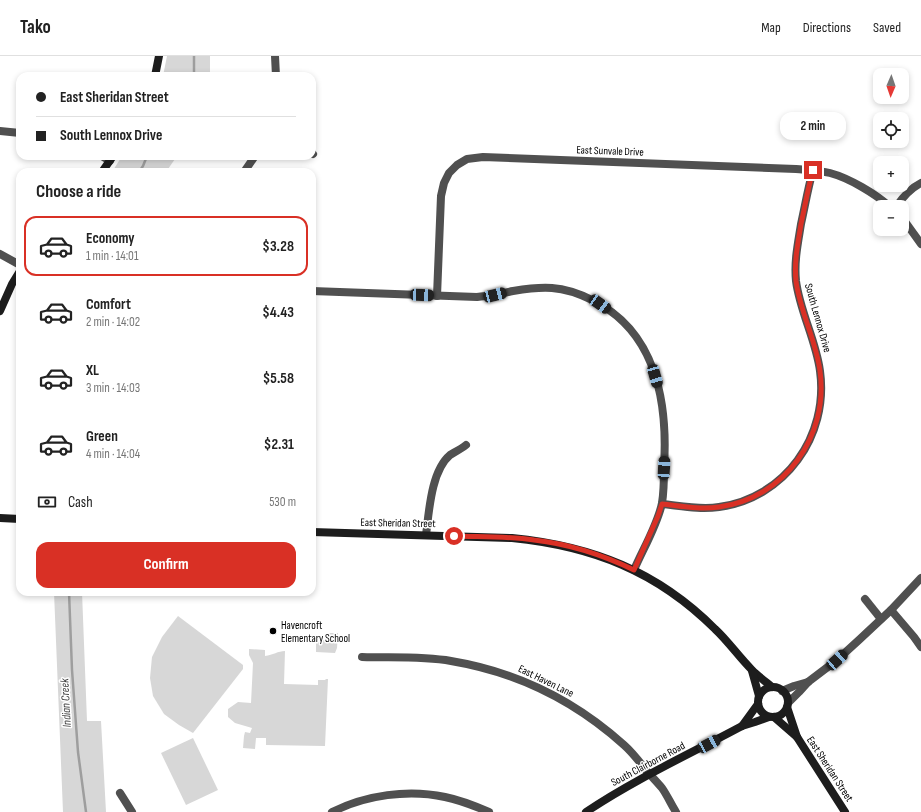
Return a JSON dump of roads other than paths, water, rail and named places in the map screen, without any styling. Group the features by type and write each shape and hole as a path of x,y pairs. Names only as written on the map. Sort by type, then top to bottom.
{"street":[{"path":"156,72 159,56"},
{"path":"275,56 276,72"},
{"path":"0,131 16,133"},
{"name":"East Sunvale Drive","path":"437,296 441,196 444,183 449,173 457,165 467,159 483,157 813,170 830,173 856,184 880,200"},
{"name":"South Lennox Drive","path":"662,504 694,508 719,507 738,503 755,496 787,473 800,458 809,442 816,425 822,388 818,358 800,301 796,281 795,262 813,170"},
{"path":"902,200 921,183"},
{"path":"909,228 921,244"},
{"path":"0,254 16,263"},
{"path":"0,310 16,278"},
{"path":"316,291 477,297 512,291 553,288 584,296 600,304 616,315 631,329 644,348 652,366 663,414 665,440 664,491 662,504 634,570"},
{"path":"426,535 432,494 437,474 449,456 466,445"},
{"path":"0,518 16,519"},
{"name":"East Sheridan Street","path":"316,532 512,538 549,542 585,551 617,562 650,578 692,608 715,628 752,670 772,687"},
{"path":"788,705 785,694 778,688 772,687 762,692 759,700 760,710 764,714 771,717 780,716 808,682 837,660 891,610 921,578"},
{"path":"865,599 881,619"},
{"path":"891,610 914,636 921,647"},
{"name":"East Haven Lane","path":"362,657 420,658 478,666 512,676 568,702 594,720 624,745 663,789 676,812"},
{"name":"East Sheridan Street","path":"752,670 759,700"},
{"path":"782,690 808,682"},
{"name":"South Clairborne Road","path":"742,726 759,700"},
{"name":"East Sheridan Street","path":"788,705 797,737 809,758 845,812"},
{"name":"East Sheridan Street","path":"771,717 797,737"},
{"name":"South Clairborne Road","path":"586,812 650,774 742,726 771,717"},
{"path":"120,793 132,812"},
{"path":"332,812 374,797 398,794 421,794 445,797 464,802 489,812"}],"waterway":[{"name":"Indian Creek","path":"194,56 194,72"},
{"name":"Indian Creek","path":"142,168 145,160"},
{"name":"Indian Creek","path":"69,596 72,670 78,752 86,812"}],"place":[{"name":"Havencroft Elementary School","path":"273,631"}]}
